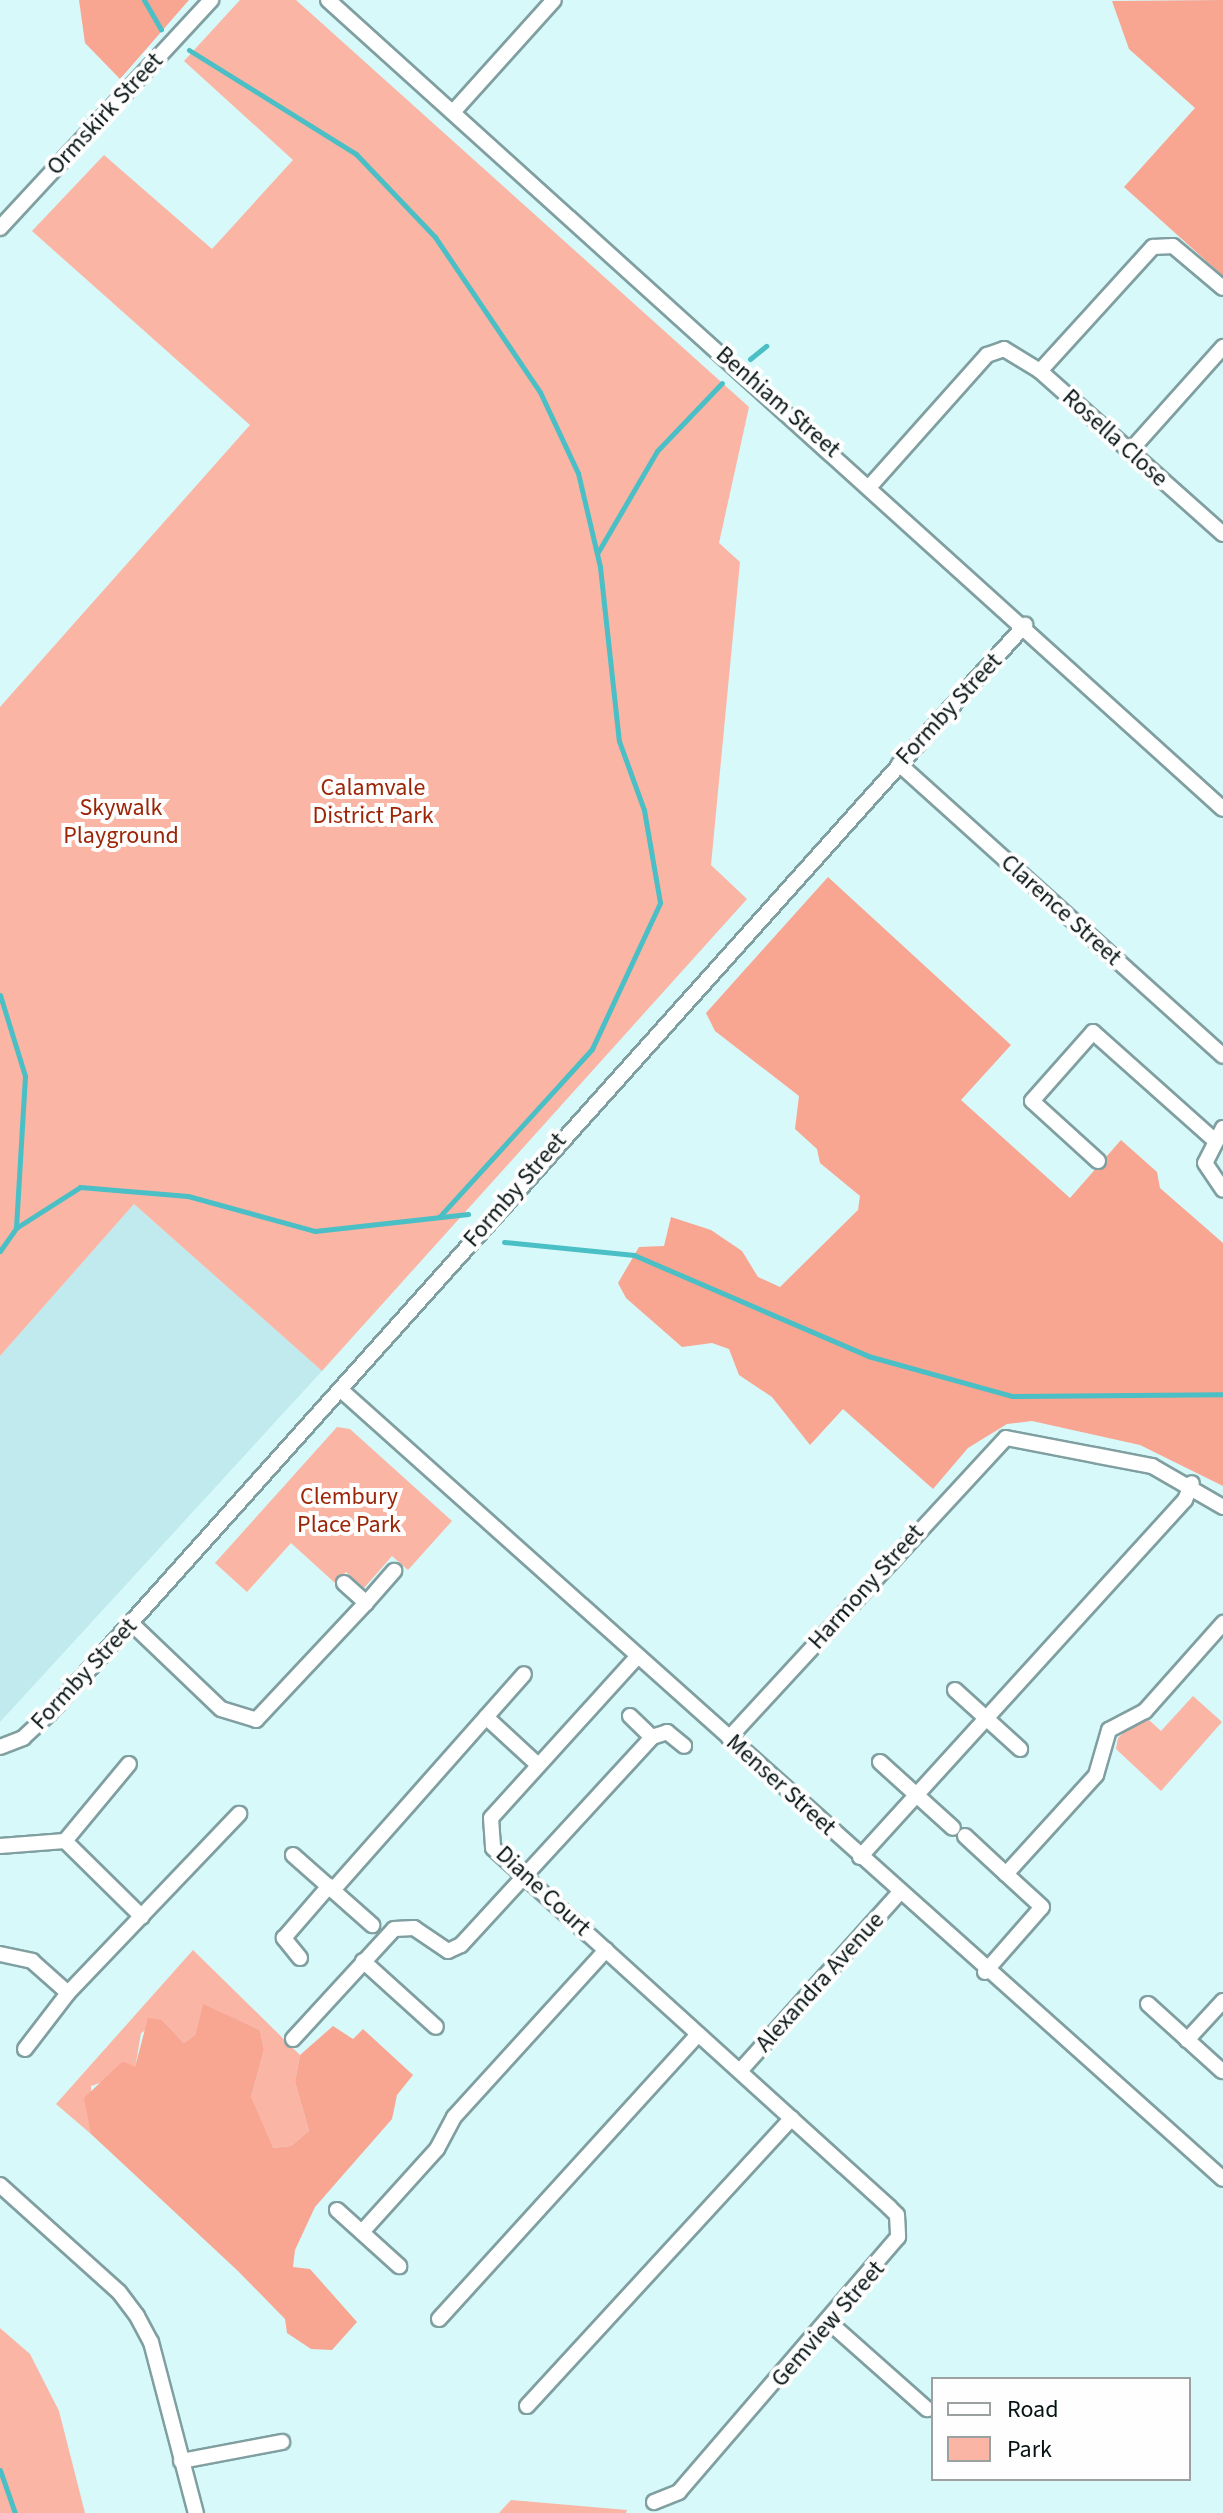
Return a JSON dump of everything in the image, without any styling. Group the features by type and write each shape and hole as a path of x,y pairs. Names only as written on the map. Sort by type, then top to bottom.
{"street":[{"name":"Ormskirk Street","path":"0,228 211,0"},
{"name":"Benhiam Street","path":"328,0 872,484 1223,809"},
{"path":"454,111 554,0"},
{"path":"1040,371 1153,247 1173,246 1223,288"},
{"path":"1130,451 1223,347"},
{"name":"Rosella Close","path":"872,484 987,355 1004,349 1040,371 1223,534"},
{"name":"Formby Street","path":"0,1747 42,1721 1025,625"},
{"name":"Clarence Street","path":"899,764 1223,1056"},
{"path":"1098,1161 1032,1101 1093,1032 1218,1133 1205,1163 1223,1190"},
{"name":"Menser Street","path":"341,1390 985,1972 1223,2179"},
{"name":"Harmony Street","path":"729,1738 1006,1438 1121,1459 1192,1483"},
{"path":"860,1857 984,1717 1185,1500 1192,1483 1223,1507"},
{"path":"131,1623 221,1709 256,1720 394,1571"},
{"path":"344,1583 366,1603"},
{"path":"1006,1874 1096,1775 1109,1730 1145,1711 1223,1623"},
{"name":"Diane Court","path":"637,1657 491,1818 488,1833 525,1877 740,2071"},
{"path":"300,1958 284,1938 524,1674"},
{"path":"955,1690 1020,1749"},
{"path":"630,1716 652,1737"},
{"path":"486,1717 538,1765"},
{"path":"293,2039 363,1961 404,1925 437,1948 461,1945 652,1737 667,1732 684,1746"},
{"path":"880,1762 1042,1907 985,1972"},
{"path":"0,1846 65,1841 129,1764"},
{"path":"25,2049 68,1993 239,1814"},
{"path":"65,1841 142,1917"},
{"path":"293,1855 372,1925"},
{"name":"Alexandra Avenue","path":"740,2071 899,1893"},
{"path":"362,2232 606,1950"},
{"path":"0,1954 32,1961 68,1993"},
{"path":"363,1961 436,2027"},
{"path":"1187,2040 1223,2001"},
{"path":"1148,2004 1222,2071"},
{"path":"439,2319 698,2034"},
{"name":"Gemview Street","path":"654,2502 679,2492 890,2253 897,2215 740,2071"},
{"path":"527,2406 792,2118"},
{"path":"0,2185 119,2292 137,2316 151,2342 196,2513"},
{"path":"337,2210 399,2266"},
{"path":"830,2323 927,2409"},
{"path":"181,2461 282,2442"}],"shaded area":[{"path":"79,0 189,0 120,79 85,43"},
{"path":"1223,0 1223,276 1124,187 1195,108 1129,49 1112,1"},
{"path":"828,877 1011,1045 961,1100 1070,1198 1121,1140 1157,1172 1160,1188 1223,1243 1223,1486 1140,1445 1032,1421 1007,1424 968,1448 933,1489 843,1409 810,1445 772,1397 739,1375 729,1349 712,1343 682,1347 626,1298 618,1283 639,1247 664,1246 671,1217 711,1230 742,1251 758,1277 780,1287 858,1210 860,1196 820,1163 817,1149 795,1129 799,1096 715,1031 706,1013"},
{"path":"134,1204 322,1371 0,1722 0,1356"},
{"path":"203,2004 260,2030 264,2050 251,2097 273,2148 291,2146 309,2131 295,2082 300,2055 333,2026 353,2039 363,2029 413,2075 397,2095 392,2119 315,2207 295,2250 293,2267 310,2269 357,2322 332,2350 311,2349 287,2333 285,2319 238,2271 91,2134 84,2098 123,2061 135,2067 148,2018 162,2020 184,2043 195,2035"}],"green space":[{"name":"Calamvale District Park","path":"240,0 296,0 749,407 719,543 740,562 711,865 747,899 322,1371 134,1204 0,1356 0,707 250,425 32,231 104,155 212,249 293,160 184,61"},
{"name":"Clembury Place Park","path":"337,1427 350,1429 452,1521 408,1570 392,1556 364,1588 346,1572 335,1583 291,1543 247,1592 215,1563"},
{"path":"1193,1696 1222,1722 1161,1791 1116,1749 1118,1738 1135,1722 1149,1720 1161,1731"},
{"path":"193,1950 300,2055 295,2082 309,2131 291,2146 273,2148 258,2124 251,2097 264,2050 260,2030 203,2005 195,2035 184,2043 162,2020 141,2033 135,2068 123,2061 111,2079 91,2086 91,2134 56,2104"},
{"path":"0,2328 30,2354 59,2411 85,2513 0,2513"},
{"path":"511,2500 627,2510 626,2513 499,2513"}],"waterway":[{"path":"144,0 161,30"},
{"path":"189,50 356,154 435,237 540,392 578,473 600,567 619,741 644,810 660,903 592,1049 439,1217"},
{"path":"750,359 766,346"},
{"path":"598,552 657,451 722,383"},
{"path":"0,995 25,1076 16,1228"},
{"path":"0,1251 16,1228 80,1187 188,1196 315,1231 468,1214"},
{"path":"504,1242 634,1255 868,1356 1012,1396 1223,1394"},
{"path":"0,2470 15,2513"}],"park label":[{"name":"Skywalk Playground","path":"121,822"}]}
